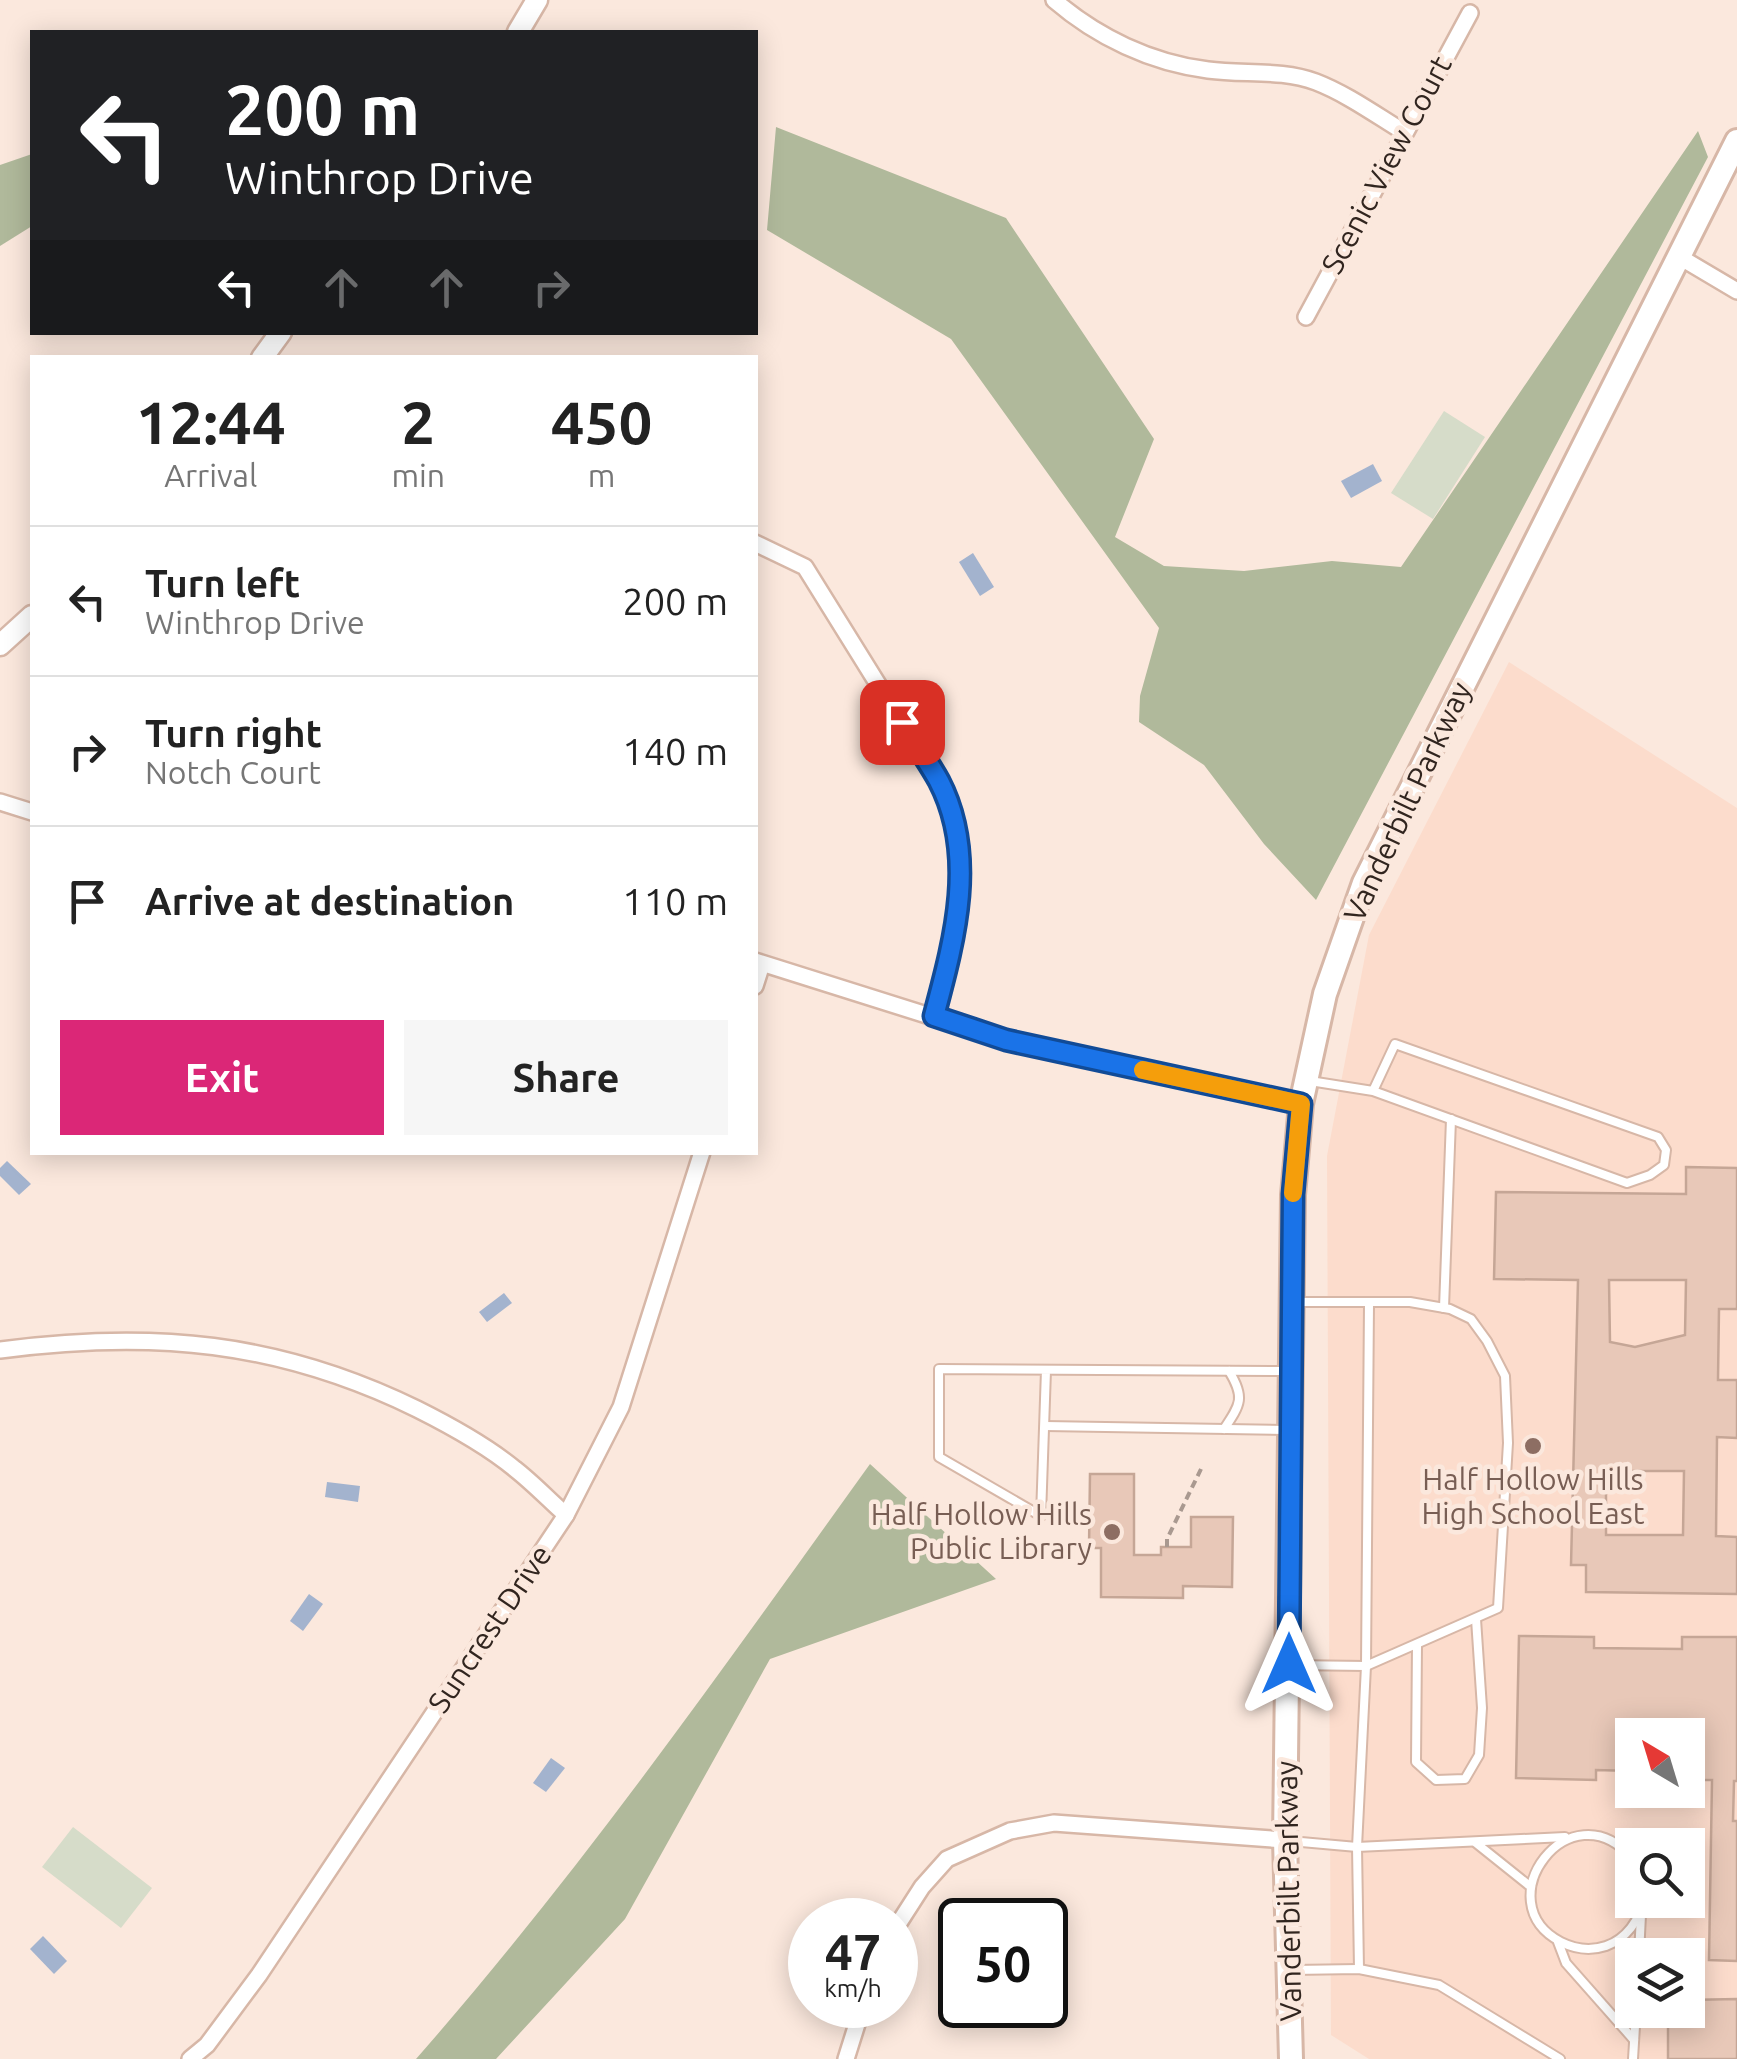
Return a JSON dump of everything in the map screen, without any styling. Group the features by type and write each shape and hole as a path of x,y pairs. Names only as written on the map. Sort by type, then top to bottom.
{"main road":[{"name":"Vanderbilt Parkway","path":"1292,2059 1285,1840 1293,1194 1301,1104 1325,994 1364,883 1737,141"}],"street":[{"path":"519,30 536,0"},
{"path":"1054,0 1072,16 1160,62 1210,71 1262,72 1315,82 1404,132"},
{"name":"Scenic View Court","path":"1306,317 1470,13"},
{"path":"1678,256 1737,291"},
{"path":"264,355 280,335"},
{"path":"758,544 805,567 940,784 956,830 960,875 956,933 934,1016"},
{"path":"0,645 30,618"},
{"path":"0,802 30,811"},
{"path":"758,962 1006,1040 1301,1104"},
{"name":"Suncrest Drive","path":"190,2059 207,2044 259,1975 566,1515 622,1407 701,1155"},
{"path":"0,1350 70,1343 200,1343 319,1368 387,1394 449,1425 513,1467 566,1515"},
{"path":"915,1898 947,1859 1010,1830 1054,1823 1285,1840"},
{"path":"846,2059 856,2028"}],"lane":[{"path":"1306,1080 1374,1090 1627,1183 1650,1175 1664,1164 1666,1150 1658,1137 1395,1044 1374,1090"},
{"path":"1444,1308 1451,1119"},
{"path":"1289,1664 1366,1666 1498,1608 1508,1443 1504,1376 1487,1340 1471,1318 1410,1302 1292,1302"},
{"path":"1359,1968 1357,1846 1366,1666 1369,1304"},
{"path":"1046,1370 1042,1516 939,1457 939,1369 1292,1371"},
{"path":"1224,1429 1240,1399 1228,1371"},
{"path":"1045,1426 1291,1430"},
{"path":"1417,1645 1416,1762 1436,1780 1465,1779 1480,1755 1482,1708 1476,1619"},
{"path":"1285,1840 1357,1846 1594,1836 1615,1844"},
{"path":"1576,1837 1559,1843 1536,1870 1531,1887 1536,1918 1558,1940 1566,1963 1634,2040"},
{"path":"1476,1843 1531,1887"},
{"path":"1558,1940 1590,1949 1607,1946 1622,1937 1637,1918"},
{"path":"1290,1970 1359,1968 1439,1985 1560,2059"},
{"path":"1633,2059 1635,2028"}],"path":[{"path":"1167,1546 1201,1469"}],"shaded area":[{"name":"Half Hollow Hills High School East","path":"1509,662 1737,808 1737,2059 1369,2059 1331,2035 1327,1156 1369,935"}],"green space":[{"path":"776,127 1006,218 1154,439 1115,537 1164,566 1244,571 1332,561 1401,567 1698,131 1708,157 1316,900 1264,844 1204,765 1139,722 1140,696 1159,628 951,339 767,230"},
{"path":"30,155 30,227 0,246 0,165"},
{"path":"1444,411 1485,437 1433,519 1391,493"},
{"path":"870,1464 996,1579 770,1659 625,1919 496,2059 416,2059 594,1842"},
{"path":"73,1827 152,1888 121,1928 42,1867"}],"water":[{"path":"1373,464 1382,481 1351,498 1341,481"},
{"path":"973,553 994,587 980,596 959,562"},
{"path":"7,1161 31,1184 19,1195 0,1176 0,1168"},
{"path":"504,1293 512,1303 487,1322 479,1312"},
{"path":"327,1482 360,1486 358,1502 325,1497"},
{"path":"309,1594 323,1604 303,1631 290,1621"},
{"path":"551,1758 565,1768 546,1792 533,1783"},
{"path":"43,1936 67,1961 54,1974 30,1949"}],"building":[{"name":"Half Hollow Hills High School East","path":"1686,1167 1737,1168 1737,1309 1719,1309 1718,1380 1737,1380 1737,1438 1717,1437 1716,1536 1737,1537 1737,1594 1586,1592 1586,1565 1571,1565 1578,1280 1494,1279 1496,1192 1686,1194","holes":["1609,1280 1686,1280 1685,1335 1635,1347 1610,1342","1606,1471 1684,1471 1683,1535 1606,1535"]},
{"name":"Half Hollow Hills Public Library","path":"1090,1474 1134,1474 1134,1555 1161,1555 1161,1547 1191,1547 1191,1517 1233,1517 1232,1587 1183,1586 1183,1598 1101,1597 1101,1548 1089,1548"},
{"path":"1519,1636 1594,1637 1594,1648 1682,1649 1682,1637 1737,1637 1737,1781 1733,1821 1737,1821 1737,1961 1709,1960 1712,1780 1705,1780 1705,1718 1615,1718 1615,1771 1596,1770 1596,1780 1516,1778"},
{"path":"1737,1999 1737,2059 1668,2059 1668,2028 1705,2028 1705,2000"}],"slow traffic":[{"path":"1143,1070 1301,1104 1293,1193"}],"place":[{"name":"Half Hollow Hills High School East","path":"1533,1446"},
{"name":"Half Hollow Hills Public Library","path":"1112,1532"}],"route":[{"path":"902,722 940,784 956,830 960,875 956,933 934,1016 1006,1040 1301,1104 1293,1194 1289,1664"}]}
